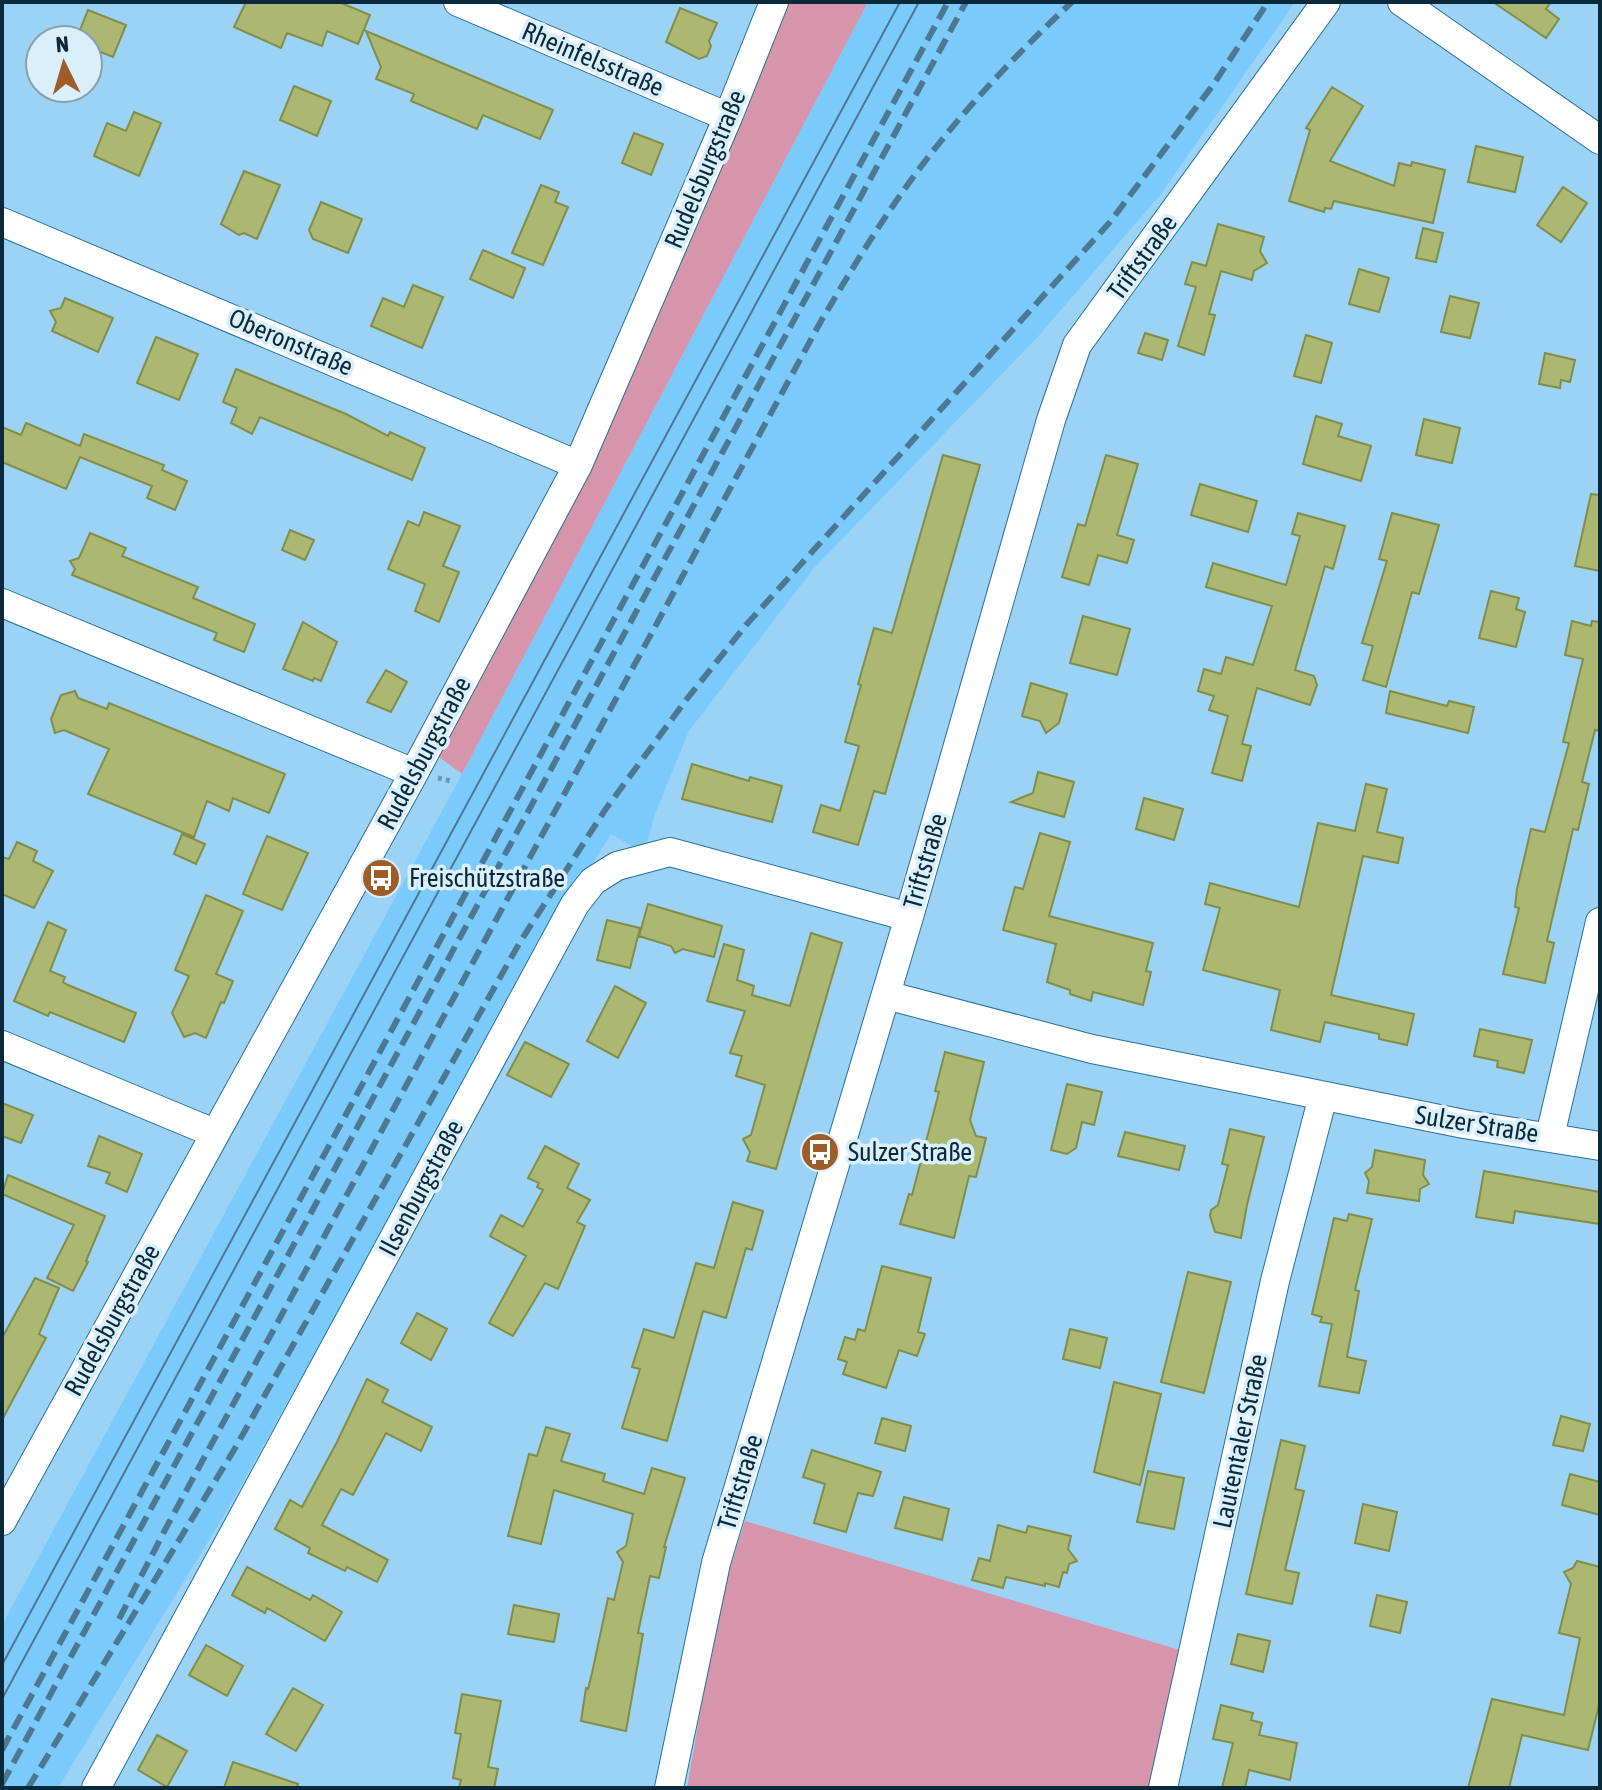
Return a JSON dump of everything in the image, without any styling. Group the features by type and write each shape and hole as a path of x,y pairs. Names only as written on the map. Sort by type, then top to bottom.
{"street":[{"name":"Rheinfelsstraße","path":"458,2 728,117"},
{"name":"Rudelsburgstraße","path":"2,1521 414,773 578,465 728,117 774,2"},
{"name":"Triftstraße","path":"669,1788 716,1563 909,917 1051,420 1077,345 1326,2"},
{"path":"1402,2 1600,140"},
{"name":"Oberonstraße","path":"2,222 578,465"},
{"path":"2,603 414,773"},
{"name":"Ilsenburgstraße","path":"96,1788 575,904 593,881 617,866 670,852 909,917"},
{"path":"1550,1136 1600,922"},
{"name":"Sulzer Straße","path":"886,995 1092,1049 1464,1124 1600,1146"},
{"path":"2,1045 214,1133"},
{"name":"Lautentaler Straße","path":"1163,1788 1275,1281 1323,1096"}],"shaded area":[{"path":"783,2 868,2 462,774 435,754"},
{"path":"868,2 1295,2 1161,194 1035,340 814,568 689,731 655,814 644,853 611,834 557,920 225,1514 58,1788 2,1788 2,1625 462,774"},
{"path":"745,1521 1180,1650 1148,1788 687,1788 720,1600"}],"building":[{"path":"246,2 339,2 370,15 358,44 327,31 322,46 287,33 281,48 234,27"},
{"path":"1493,2 1551,2 1546,9 1559,19 1546,38"},
{"path":"680,8 717,23 709,41 711,46 707,56 699,59 666,42"},
{"path":"88,10 126,25 113,57 104,53 104,24 82,24"},
{"path":"366,31 553,110 540,139 483,115 477,129 411,101 414,94 376,79 381,67"},
{"path":"294,86 331,101 317,136 280,120"},
{"path":"1332,87 1363,106 1330,161 1394,186 1399,163 1411,166 1412,162 1445,170 1433,223 1334,201 1331,209 1325,208 1324,212 1289,201 1310,130 1306,128"},
{"path":"134,112 161,123 139,176 94,156 107,123 126,131"},
{"path":"634,133 663,144 651,175 622,163"},
{"path":"1476,146 1523,157 1515,192 1468,182"},
{"path":"244,171 280,185 257,239 244,233 239,235 221,224"},
{"path":"541,185 559,192 555,202 568,207 543,265 512,253"},
{"path":"1563,187 1587,203 1561,242 1537,225"},
{"path":"321,202 362,219 348,253 313,239 309,230"},
{"path":"1218,224 1264,237 1260,251 1267,263 1254,271 1252,280 1221,271 1209,314 1215,315 1204,355 1178,346 1196,287 1185,284 1192,262 1206,266"},
{"path":"1423,228 1443,233 1436,262 1416,258"},
{"path":"483,250 525,268 513,298 470,279"},
{"path":"1359,269 1389,278 1379,312 1349,304"},
{"path":"413,285 443,297 422,348 371,326 383,298 404,307"},
{"path":"1450,296 1479,303 1470,338 1441,332"},
{"path":"65,298 113,318 98,352 52,331 56,322 50,311 61,308"},
{"path":"1145,333 1168,340 1162,360 1138,353"},
{"path":"1306,335 1332,343 1321,383 1294,376"},
{"path":"156,337 198,354 179,400 137,383"},
{"path":"1545,353 1575,360 1570,382 1561,380 1560,388 1539,384"},
{"path":"236,369 346,414 388,436 390,432 425,448 412,480 260,417 252,434 231,423 237,408 223,402"},
{"path":"1316,416 1342,424 1338,436 1371,446 1361,481 1303,464"},
{"path":"1424,419 1460,428 1452,463 1416,455"},
{"path":"26,423 80,446 84,434 164,465 162,470 187,481 175,510 147,498 152,486 80,457 66,489 2,462 2,427 21,435"},
{"path":"943,455 980,465 885,794 874,791 858,845 813,832 821,805 840,811 859,746 845,742 874,628 892,633"},
{"path":"1106,455 1138,464 1117,535 1134,540 1127,563 1098,555 1089,585 1062,577 1078,524 1085,526"},
{"path":"1200,484 1257,501 1248,532 1191,515"},
{"path":"1591,494 1600,495 1600,571 1575,566"},
{"path":"424,512 460,526 443,566 459,572 439,622 415,611 425,584 388,569 408,521 419,526"},
{"path":"1298,513 1345,526 1333,569 1325,566 1295,670 1314,676 1317,685 1310,705 1257,688 1242,744 1251,746 1242,781 1212,773 1228,716 1209,710 1214,696 1198,691 1204,669 1221,674 1226,657 1253,665 1272,606 1206,587 1213,563 1286,585 1300,536 1292,534"},
{"path":"1392,513 1439,525 1419,594 1412,592 1386,687 1363,680 1373,646 1362,643 1387,561 1379,559"},
{"path":"290,530 314,540 305,560 282,550"},
{"path":"90,533 126,548 122,556 198,587 193,598 255,624 244,652 214,640 217,633 72,575 75,569 70,561 79,558"},
{"path":"1491,591 1519,598 1516,609 1525,612 1516,647 1479,638"},
{"path":"1083,616 1130,629 1117,675 1070,663"},
{"path":"1572,621 1591,626 1592,621 1600,622 1600,731 1595,730 1582,782 1589,784 1578,830 1573,829 1547,941 1554,943 1545,983 1503,974 1519,908 1515,907 1517,889 1531,829 1545,832 1569,743 1563,742 1583,659 1565,655"},
{"path":"303,622 337,642 321,681 314,678 313,681 283,669"},
{"path":"386,670 407,682 391,712 367,702"},
{"path":"1031,683 1067,694 1059,723 1046,733 1040,721 1022,716"},
{"path":"75,691 78,698 107,709 109,703 285,774 269,813 233,798 229,811 207,801 194,837 88,794 109,749 64,730 55,733 51,719 61,695"},
{"path":"1390,691 1447,706 1449,701 1474,707 1468,733 1386,713"},
{"path":"692,764 749,781 750,777 782,786 772,822 682,799"},
{"path":"1038,772 1074,782 1064,817 1011,802 1033,793"},
{"path":"1366,784 1387,789 1377,832 1403,838 1398,863 1363,856 1331,995 1414,1014 1407,1045 1379,1039 1379,1034 1325,1022 1320,1042 1271,1030 1280,990 1203,970 1220,908 1205,904 1210,883 1299,907 1318,823 1355,831"},
{"path":"1144,798 1183,809 1174,840 1136,829"},
{"path":"1040,833 1070,842 1049,916 1153,943 1146,971 1151,972 1143,1005 1093,992 1091,1001 1047,982 1056,944 1003,930 1015,887 1023,889"},
{"path":"182,834 205,844 196,864 174,854"},
{"path":"267,836 308,853 282,910 243,894"},
{"path":"17,842 37,851 33,861 53,871 34,908 2,894 2,857 9,859"},
{"path":"206,895 243,911 216,974 233,981 206,1038 195,1033 184,1037 172,1013 189,976 175,970"},
{"path":"648,904 722,926 714,957 683,949 675,953 671,946 639,936"},
{"path":"607,920 640,928 630,968 597,960"},
{"path":"48,922 66,930 50,971 65,977 63,982 68,985 136,1013 124,1042 14,1001"},
{"path":"811,933 842,943 776,1169 747,1161 750,1152 743,1139 751,1135 765,1085 736,1076 742,1056 730,1053 745,1011 707,1001 724,944 744,950 737,980 754,986 752,995 790,1006"},
{"path":"615,986 646,1003 618,1058 587,1041"},
{"path":"1480,1029 1532,1040 1524,1073 1497,1067 1498,1061 1474,1056"},
{"path":"525,1042 569,1064 551,1097 507,1075"},
{"path":"945,1052 984,1062 970,1120 976,1136 986,1138 976,1177 969,1176 954,1238 900,1224 909,1194 912,1195 939,1092 935,1091"},
{"path":"1067,1084 1102,1092 1094,1125 1082,1122 1076,1148 1067,1154 1051,1150"},
{"path":"2,1103 33,1115 21,1143 2,1136"},
{"path":"1230,1129 1264,1137 1241,1238 1215,1232 1210,1216 1211,1210 1218,1205 1228,1165 1222,1164"},
{"path":"1125,1132 1185,1146 1179,1170 1118,1156"},
{"path":"99,1136 142,1154 127,1192 106,1183 110,1173 88,1166"},
{"path":"545,1146 579,1164 567,1188 590,1200 577,1222 585,1226 558,1289 545,1283 513,1336 489,1323 526,1256 490,1236 501,1215 523,1227 543,1190 537,1187 539,1183 528,1178"},
{"path":"1375,1150 1425,1160 1423,1175 1429,1184 1420,1189 1419,1201 1367,1193 1369,1181 1365,1173 1372,1167"},
{"path":"1484,1171 1600,1192 1600,1224 1515,1211 1513,1223 1476,1217"},
{"path":"8,1175 105,1216 88,1262 73,1291 47,1278 74,1225 2,1194"},
{"path":"733,1202 763,1211 752,1250 746,1248 726,1318 703,1311 667,1441 622,1428 640,1369 632,1367 644,1329 674,1338 696,1263 714,1268"},
{"path":"1349,1214 1372,1219 1355,1290 1359,1291 1347,1357 1366,1361 1359,1393 1319,1386 1332,1324 1320,1322 1322,1317 1312,1314 1334,1218 1347,1221"},
{"path":"882,1266 931,1278 918,1332 925,1334 917,1356 899,1350 886,1388 843,1374 847,1362 838,1359 845,1337 855,1340 858,1329 865,1331"},
{"path":"1188,1272 1231,1282 1204,1393 1161,1382"},
{"path":"35,1278 59,1288 39,1334 46,1338 2,1420 2,1338"},
{"path":"417,1313 447,1329 431,1360 401,1343"},
{"path":"1070,1329 1107,1338 1100,1368 1063,1359"},
{"path":"367,1379 388,1390 382,1402 432,1427 421,1451 386,1433 353,1495 341,1489 322,1525 388,1560 377,1582 308,1553 310,1548 275,1529 290,1500 302,1507"},
{"path":"1114,1382 1161,1394 1140,1485 1094,1472"},
{"path":"1561,1416 1590,1424 1583,1451 1553,1445"},
{"path":"882,1418 911,1426 905,1451 875,1443"},
{"path":"546,1427 570,1434 561,1461 605,1474 603,1481 644,1494 652,1468 685,1478 664,1547 659,1578 650,1576 638,1633 643,1634 626,1731 581,1721 608,1598 614,1600 623,1562 617,1552 626,1546 633,1514 554,1490 541,1544 508,1536 529,1454 537,1456"},
{"path":"1281,1440 1305,1446 1295,1489 1304,1491 1285,1570 1299,1573 1292,1604 1246,1594"},
{"path":"812,1450 881,1472 873,1496 858,1493 846,1532 814,1523 825,1484 803,1477"},
{"path":"1148,1471 1184,1478 1174,1529 1137,1522"},
{"path":"1570,1474 1600,1482 1600,1515 1562,1505"},
{"path":"904,1497 949,1509 942,1540 895,1528"},
{"path":"1363,1504 1397,1512 1389,1551 1355,1543"},
{"path":"998,1525 1026,1533 1028,1526 1071,1536 1068,1549 1077,1561 1069,1564 1067,1573 1063,1572 1059,1587 1006,1577 1003,1588 972,1580 979,1558 990,1561"},
{"path":"1577,1561 1600,1567 1600,1701 1588,1750 1522,1735 1509,1788 1468,1788 1492,1699 1564,1715 1580,1638 1559,1633 1571,1584 1564,1572 1573,1568"},
{"path":"247,1567 310,1600 313,1595 342,1612 325,1641 267,1608 265,1613 232,1595"},
{"path":"1377,1595 1407,1602 1400,1633 1370,1626"},
{"path":"514,1605 559,1614 554,1642 508,1634"},
{"path":"1238,1634 1270,1641 1263,1672 1231,1664"},
{"path":"206,1645 243,1666 227,1696 189,1675"},
{"path":"293,1688 323,1705 296,1751 266,1734"},
{"path":"462,1694 501,1701 488,1767 498,1769 494,1788 459,1788 461,1780 453,1778 461,1734 455,1733"},
{"path":"1221,1705 1253,1713 1251,1720 1262,1723 1259,1735 1297,1743 1290,1780 1249,1770 1245,1788 1222,1788 1233,1743 1213,1739"},
{"path":"157,1735 187,1751 167,1787 138,1770"},
{"path":"233,1762 298,1784 297,1788 224,1788"}],"tram line":[{"path":"2,1665 900,2"},
{"path":"2,1699 919,2"}],"railway":[{"path":"2,1750 948,2"},
{"path":"2,1784 966,2"},
{"path":"119,1619 821,321 889,212 938,145 1002,71 1072,2"},
{"path":"28,1788 234,1450 520,942 605,810 746,625 1110,222 1213,85 1268,2"}],"place":[{"name":"Freischützstraße","path":"381,878"},
{"name":"Sulzer Straße","path":"820,1152"}]}
